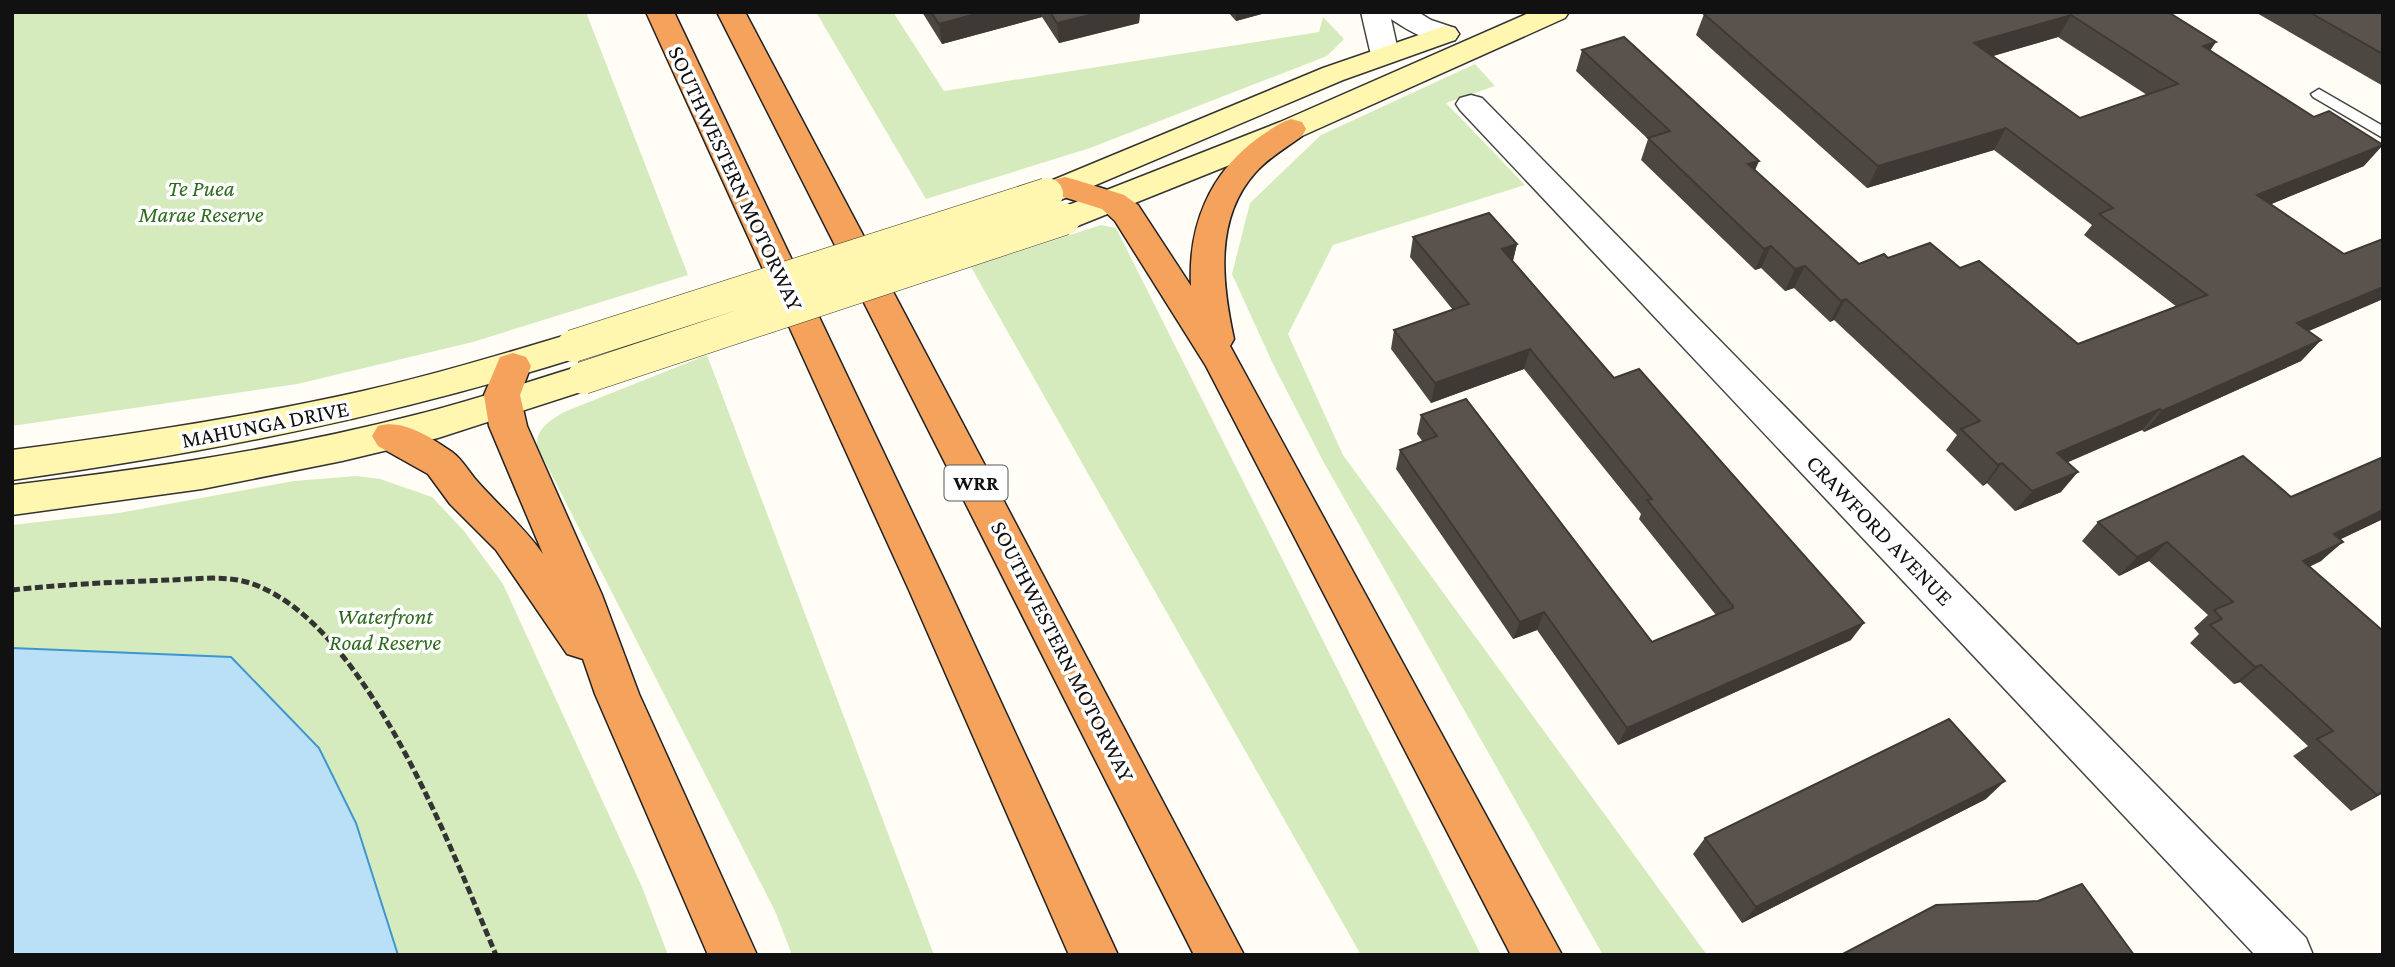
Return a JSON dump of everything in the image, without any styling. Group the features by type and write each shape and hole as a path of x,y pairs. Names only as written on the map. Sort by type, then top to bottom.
{"highway":[{"name":"SOUTHWESTERN MOTORWAY","path":"660,12 929,590 1094,955"},
{"name":"SOUTHWESTERN MOTORWAY","path":"731,12 1220,955"},
{"path":"1221,361 1210,313 1206,278 1206,247 1213,219 1228,188 1245,166 1291,129"},
{"path":"1113,202 1127,213 1221,361 1538,955"},
{"path":"508,385 508,426 581,595 617,694 733,955"},
{"path":"391,436 441,464 464,493 510,539 558,604 617,694"}],"main road":[{"path":"508,385 1058,200 1333,74 1483,21 1536,12"},
{"path":"1058,200 1113,202 1291,129 1555,12"},
{"name":"MAHUNGA DRIVE","path":"12,500 188,477 391,436 508,385"},
{"name":"MAHUNGA DRIVE","path":"12,465 111,453 245,430 435,388 508,385"}],"street":[{"path":"1376,12 1385,55"},
{"path":"1398,12 1421,26 1445,34"},
{"name":"CRAWFORD AVENUE","path":"1471,104 2289,955"}],"lane":[{"path":"2319,94 2383,134"}],"path":[{"path":"12,590 83,582 213,578 251,583 278,595 313,619 345,656 412,766 496,955"}],"green space":[{"name":"Te Puea Marae Reserve","path":"12,12 586,12 688,275 473,342 297,384 12,426"},
{"path":"816,12 893,12 944,91 1319,32 1323,17 1344,39 1327,56 1090,148 926,199"},
{"path":"1475,64 1495,86 1446,103 1525,185 1333,245 1288,334 1343,455 1707,955 1603,955 1323,461 1273,364 1232,274 1250,203 1321,135"},
{"path":"1101,225 1116,228 1481,955 1361,955 971,267"},
{"path":"707,355 934,955 792,955 775,911 537,446 542,429 564,412"},
{"name":"Waterfront Road Reserve","path":"356,476 380,479 432,497 464,531 503,584 642,887 668,955 12,955 12,525 119,513 294,481"}],"water":[{"path":"12,648 231,657 319,748 356,823 398,955 12,955"}],"building":[{"path":"931,12 983,12 939,24"},
{"path":"1050,12 1102,12 1057,23"},
{"path":"2168,12 2216,42 2203,46 2314,117 2329,111 2383,145 2257,195 2344,254 2383,239 2383,287 2297,323 2321,340 2162,411 2160,409 2057,453 2078,472 2032,491 2002,463 1998,465 1961,429 1980,421 1846,299 1841,301 1805,266 1795,269 1771,246 1764,249 1648,138 1670,131 1582,50 1624,37 1759,161 1748,164 1859,264 1884,254 1888,258 1930,243 1960,268 1979,261 2078,344 2207,295 2099,214 2113,208 2006,128 1878,166 1704,14","holes":["2071,15 2178,84 2080,118 1974,43"]},
{"path":"2309,12 2383,12 2383,54"},
{"path":"1489,213 1517,244 1502,249 1614,378 1639,369 1864,623 1627,728 1544,612 1520,622 1400,450 1437,436 1421,415 1466,399 1652,642 1733,606 1647,500 1652,499 1530,349 1435,383 1394,330 1469,304 1413,237"},
{"path":"2243,456 2291,497 2383,457 2383,510 2334,534 2343,542 2303,561 2383,631 2383,791 2377,795 2317,739 2333,731 2261,665 2255,667 2210,625 2222,619 2214,610 2233,602 2167,542 2137,557 2098,522"},
{"path":"1949,719 2005,781 1756,907 1705,838"},
{"path":"2082,884 2134,955 1841,955 1936,905 2038,901"}]}
